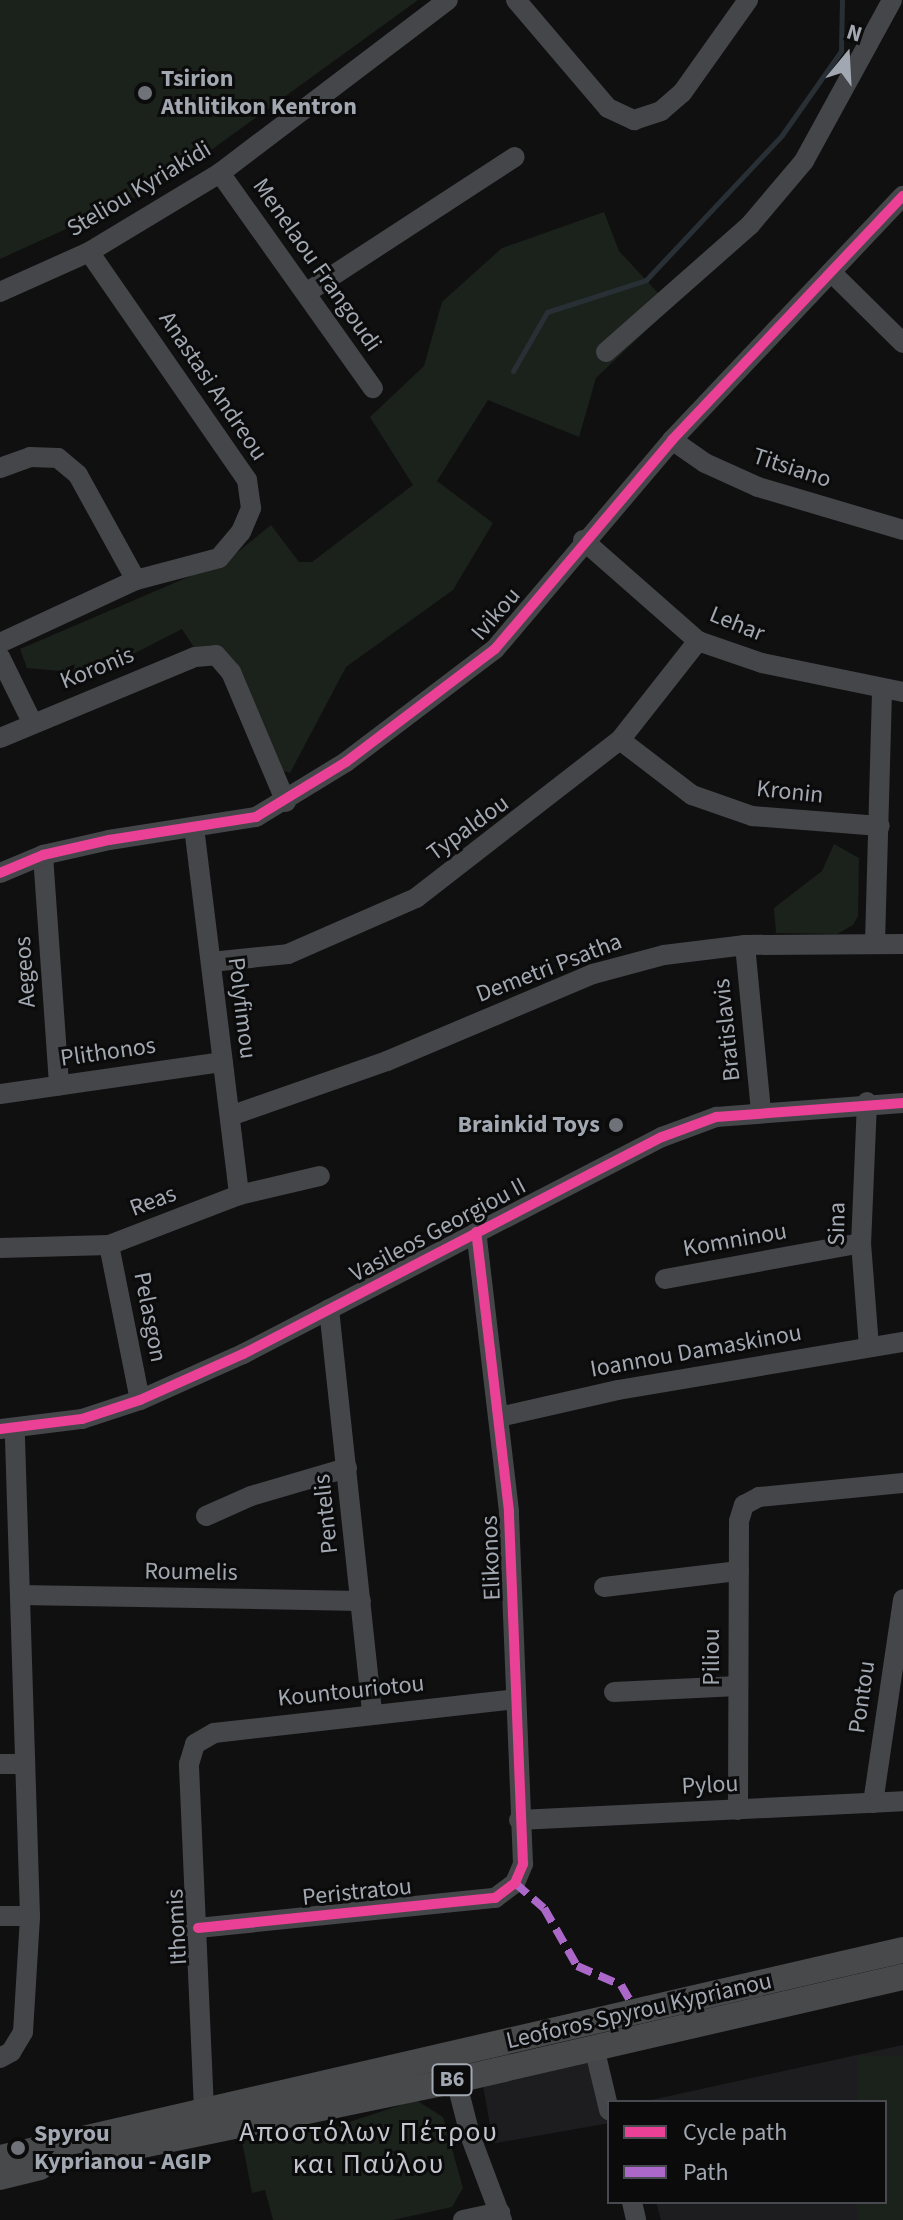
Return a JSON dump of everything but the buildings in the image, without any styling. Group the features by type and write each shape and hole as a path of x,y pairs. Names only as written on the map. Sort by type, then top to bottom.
{"main road":[{"name":"Leoforos Spyrou Kyprianou","path":"0,2158 903,1950"},
{"name":"Leoforos Spyrou Kyprianou","path":"0,2177 456,2080 903,1977"}],"street":[{"name":"Steliou Kyriakidi","path":"0,292 89,252 220,173 448,0"},
{"path":"516,0 608,108 634,120 661,111 682,93 748,0"},
{"path":"606,352 750,225 804,161 892,0"},
{"path":"306,293 515,157"},
{"name":"Menelaou Frangoudi","path":"220,173 373,388"},
{"name":"Ivikou","path":"0,873 43,855 256,817 286,802 495,649 583,540 672,440 903,196"},
{"name":"Anastasi Andreou","path":"0,643 136,580 219,558 241,532 251,508 247,480 89,252"},
{"path":"831,272 903,343"},
{"name":"Titsiano","path":"672,440 705,463 758,487 903,530"},
{"path":"0,468 30,457 58,458 78,475 136,580"},
{"name":"Lehar","path":"583,540 698,641 762,663 903,692"},
{"name":"Typaldou","path":"211,962 288,954 416,898 620,740 698,641"},
{"name":"Koronis","path":"0,738 32,722 195,657 216,655 231,672 286,802"},
{"path":"0,657 32,722"},
{"path":"875,943 882,690"},
{"name":"Kronin","path":"620,740 692,795 752,816 880,826"},
{"name":"Polyfimou","path":"194,827 239,1195"},
{"name":"Aegeos","path":"43,855 59,1085"},
{"name":"Demetri Psatha","path":"230,1116 387,1061 593,974 664,955 745,945 903,944"},
{"name":"Bratislavis","path":"745,945 761,1111"},
{"name":"Plithonos","path":"0,1094 223,1062"},
{"name":"Vasileos Georgiou II","path":"8,1430 82,1419 140,1400 329,1309 662,1137 716,1117 867,1102 903,1103"},
{"name":"Sina","path":"867,1102 861,1243 869,1346"},
{"name":"Reas","path":"0,1248 109,1245 239,1195 320,1176"},
{"name":"Elikonos","path":"476,1232 509,1511 523,1864 515,1883"},
{"name":"Komninou","path":"665,1279 861,1243"},
{"name":"Pelasgon","path":"109,1245 140,1400"},
{"name":"Pentelis","path":"329,1309 372,1714"},
{"name":"Ioannou Damaskinou","path":"499,1417 618,1390 903,1342"},
{"path":"6,2055 23,2032 30,1916 20,1595 8,1430"},
{"path":"206,1516 251,1496 347,1468"},
{"name":"Piliou","path":"738,1810 739,1571 744,1505 759,1497 903,1483"},
{"path":"604,1587 739,1571"},
{"name":"Roumelis","path":"20,1595 361,1601"},
{"name":"Pontou","path":"873,1803 903,1599"},
{"path":"614,1692 738,1686"},
{"name":"Kountouriotou","path":"195,1744 214,1733 516,1699"},
{"name":"Ithomis","path":"195,1744 189,1764 204,2110"},
{"path":"0,1764 24,1764"},
{"name":"Pylou","path":"519,1820 903,1801"},
{"name":"Peristratou","path":"198,1928 495,1898 515,1883"},
{"path":"0,1916 30,1916"},
{"path":"594,2047 607,2102"},
{"path":"456,2080 470,2135 501,2216 463,2220"}],"shaded area":[{"name":"Tsirion Athlitikon Kentron","path":"0,0 418,0 163,185 0,259"},
{"path":"604,212 619,251 671,307 596,378 579,437 488,400 437,481 493,523 453,590 346,667 290,773 278,769 238,665 195,649 182,629 94,674 27,668 20,649 228,560 271,525 299,562 312,562 413,485 370,417 424,366 442,302 502,248"},
{"path":"834,844 859,858 858,916 853,925 837,934 776,933 774,908 822,871"},
{"path":"903,2045 903,2220 661,2220 657,2204 887,2204 887,2100 651,2100"},
{"path":"858,2055 903,2056 903,2220 857,2220 857,2204 887,2204 887,2100 857,2100"},
{"path":"598,2058 607,2123 493,2143 482,2078"},
{"path":"416,2100 443,2117 463,2188 452,2207 393,2220 273,2220 265,2190 252,2193 242,2141 325,2130"}],"waterway":[{"path":"513,371 547,312 646,280 782,135 841,51 842,0"}],"marked path":[{"path":"515,1883 544,1908 577,1966 621,1985 633,2006"}],"cycle path":[{"path":"0,873 43,855 109,840 256,817 346,762 495,649 672,440 903,196"},
{"path":"0,1429 82,1419 140,1400 243,1354 662,1137 716,1117 903,1103"},
{"path":"198,1928 495,1898 515,1883 523,1864 509,1511 476,1232"}],"place":[{"name":"Tsirion Athlitikon Kentron","path":"145,93"},
{"name":"Brainkid Toys","path":"616,1125"},
{"name":"Spyrou Kyprianou - AGIP","path":"18,2148"}],"district":[{"name":"Αποστόλων Πέτρου και Παύλου","path":"369,2148"}]}
